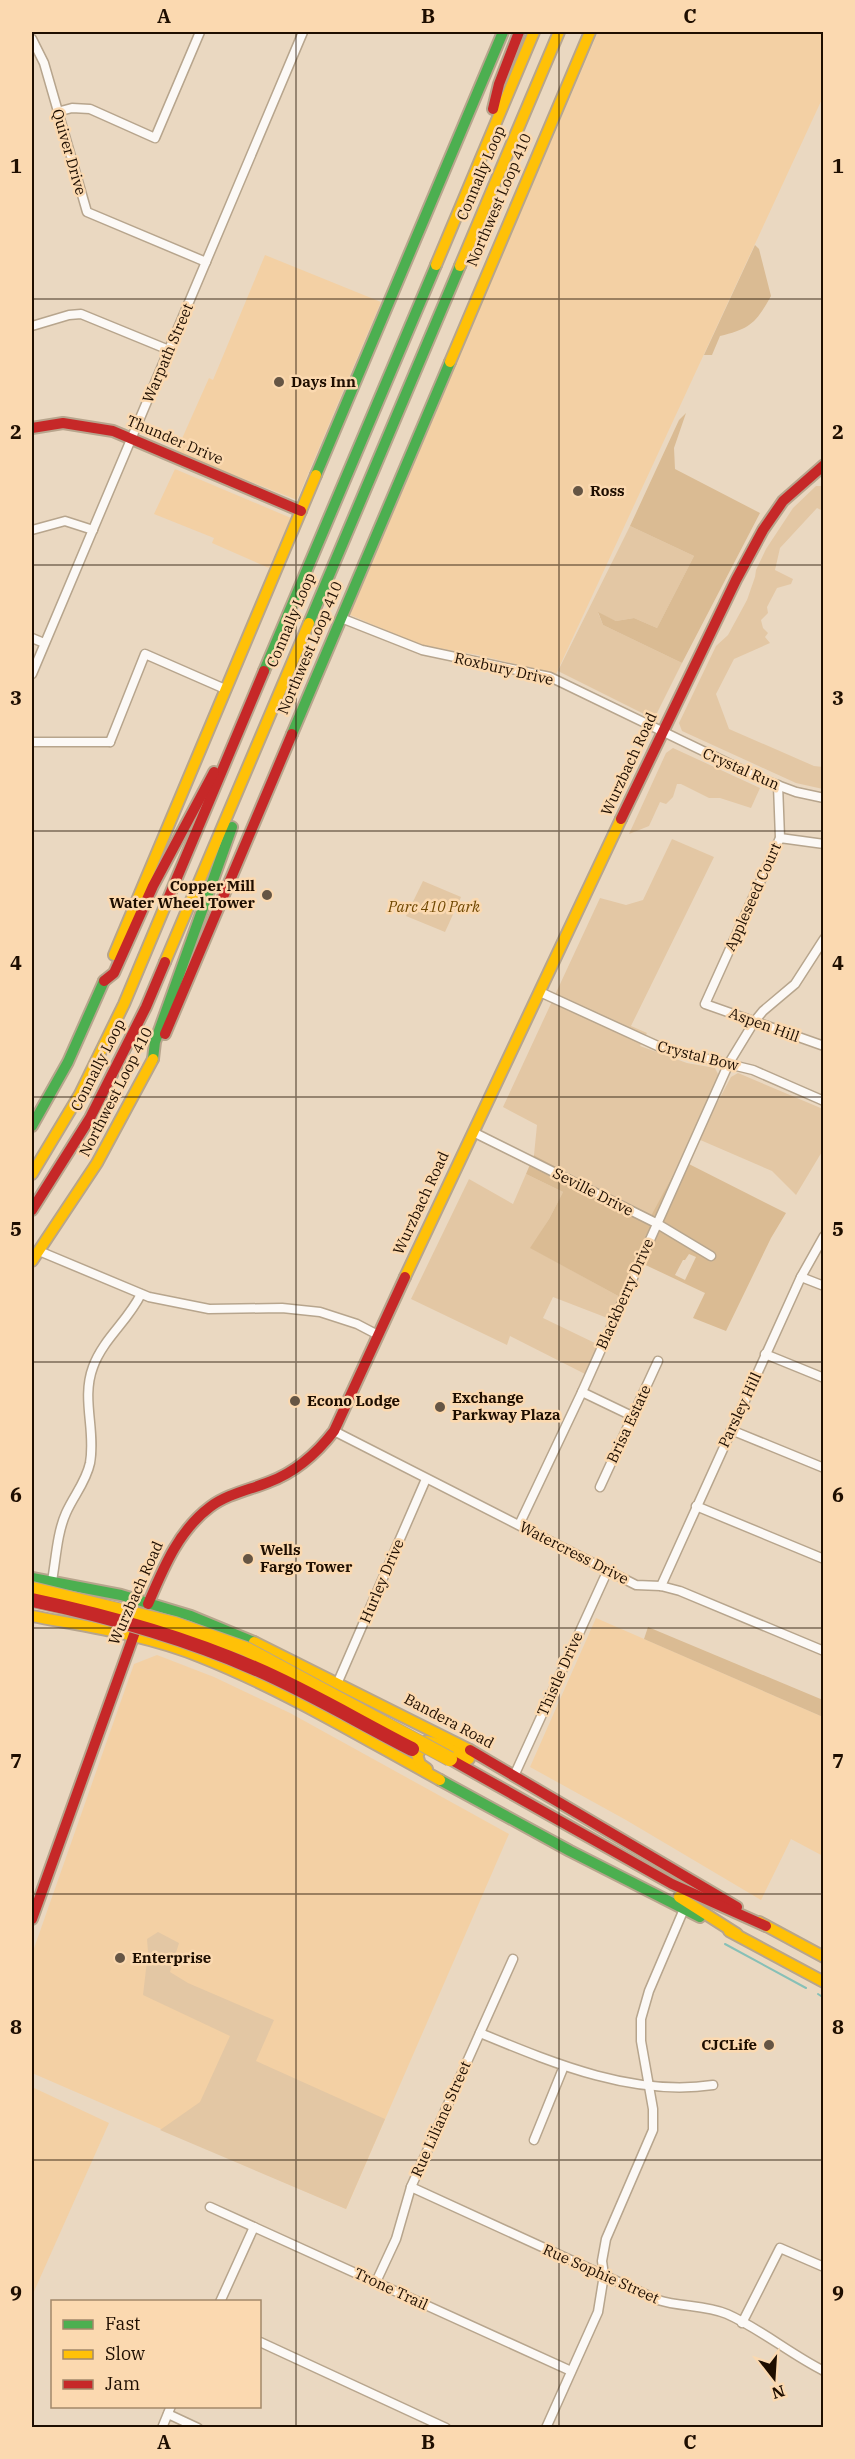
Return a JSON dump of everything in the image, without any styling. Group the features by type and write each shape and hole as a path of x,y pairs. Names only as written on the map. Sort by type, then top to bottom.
{"main road":[{"path":"32,1126 68,1062 104,981 503,32"},
{"path":"480,159 499,84 519,32"},
{"name":"Connally Loop","path":"32,1174 74,1105 114,1027 534,32"},
{"name":"Connally Loop","path":"32,1210 77,1139 125,1052 559,32"},
{"name":"Northwest Loop 410","path":"35,1256 105,1151 153,1059 590,32"},
{"name":"Thunder Drive","path":"32,428 51,424 79,424 113,431 301,511"},
{"name":"Wurzbach Road","path":"32,1919 133,1635 174,1547 196,1519 221,1500 288,1474 306,1462 334,1431 662,732 763,530 783,501 824,465"},
{"path":"104,981 114,973 162,868 207,782 241,729"},
{"path":"153,1059 155,1042 232,828 233,800"},
{"name":"Bandera Road","path":"32,1578 120,1595 191,1616 252,1641 429,1728 697,1882 766,1926 824,1957"},
{"path":"32,1589 175,1624 246,1649 672,1884 766,1926"},
{"path":"32,1600 69,1607 141,1627 233,1659 448,1762 576,1842 695,1906 737,1934"},
{"path":"32,1616 133,1635 199,1656 267,1686 570,1851 684,1910 737,1934 824,1982"},
{"path":"336,1723 374,1739 384,1739 391,1728 392,1715 370,1699"},
{"path":"452,1787 418,1760 417,1755 427,1741 442,1745 484,1767 509,1773"}],"street":[{"path":"57,112 72,108 90,109 156,138 200,32"},
{"name":"Warpath Street","path":"32,674 303,32"},
{"name":"Quiver Drive","path":"32,39 44,63 87,212 206,262"},
{"path":"32,326 69,315 81,315 169,350"},
{"path":"32,530 65,521 93,530"},
{"name":"Roxbury Drive","path":"341,618 422,650 550,677 662,732"},
{"path":"32,638 44,644"},
{"path":"32,742 113,745 145,654 225,689"},
{"name":"Crystal Run","path":"662,732 778,785 824,798"},
{"name":"Appleseed Court","path":"705,1004 780,838 778,785"},
{"path":"780,838 824,844"},
{"name":"Blackberry Drive","path":"519,1525 582,1392 729,1063 754,1022 763,1011 795,984 824,939"},
{"name":"Crystal Bow","path":"540,992 662,1048 753,1070 824,1101"},
{"name":"Aspen Hill","path":"705,1004 824,1046"},
{"name":"Seville Drive","path":"473,1132 656,1223 711,1256"},
{"name":"Parsley Hill","path":"661,1586 801,1276 824,1236"},
{"path":"35,1256 141,1294 179,1304 209,1309 282,1308 320,1312 357,1324 378,1335"},
{"path":"801,1276 824,1286"},
{"path":"52,1581 66,1514 84,1483 90,1464 93,1441 88,1401 90,1374 101,1350 134,1310 141,1294"},
{"path":"765,1354 824,1378"},
{"name":"Brisa Estate","path":"600,1487 658,1361"},
{"path":"582,1392 632,1416"},
{"path":"731,1430 824,1468"},
{"name":"Watercress Drive","path":"334,1431 607,1572 636,1585 661,1586 680,1591 824,1651"},
{"name":"Hurley Drive","path":"337,1684 426,1479"},
{"path":"696,1506 824,1559"},
{"name":"Thistle Drive","path":"509,1773 607,1572"},
{"path":"546,2427 598,2312 604,2275 602,2261 606,2239 653,2130 653,2109 641,2041 643,2008 684,1910"},
{"name":"Rue Liliane Street","path":"376,2282 396,2239 411,2187 513,1959"},
{"path":"480,2033 564,2066 649,2085 677,2089 713,2085"},
{"path":"534,2139 564,2066"},
{"name":"Rue Sophie Street","path":"411,2187 658,2300 720,2311 824,2371"},
{"name":"Trone Trail","path":"210,2207 571,2371"},
{"path":"220,2300 254,2227"},
{"path":"742,2323 777,2250 780,2248 824,2267"},
{"path":"261,2342 446,2427"},
{"path":"162,2427 170,2410 198,2427"}],"shaded area":[{"path":"598,32 823,32 823,97 556,674 478,655 420,645 348,614"},
{"path":"755,245 759,249 771,296 751,324 739,331 720,336 712,355 704,355"},
{"path":"265,255 381,302 297,500 176,452 209,378 213,380"},
{"path":"686,413 674,448 675,469 760,513 682,663 603,625 598,612 616,621 634,618 657,628 694,556 630,526 679,420"},
{"path":"175,469 291,518 269,568 212,543 214,538 154,514"},
{"path":"534,1155 651,1216 681,1160 786,1213 771,1238 726,1331 693,1318 705,1293 637,1261 620,1297 530,1248 563,1192 526,1174","holes":["689,1254 696,1257 685,1280 675,1275"]},
{"path":"596,1618 823,1717 823,1856 791,1839 761,1900 626,1820 530,1767"},
{"path":"648,1627 823,1700 823,1717 644,1639"},
{"path":"157,1655 214,1677 290,1713 509,1834 346,2209 32,2073 32,1954 134,1664"},
{"path":"32,2087 109,2123 32,2296"}],"green space":[{"path":"816,486 823,486 823,511 817,508 780,548 775,570 793,579 791,584 777,588 767,607 768,613 761,620 763,628 768,633 765,637 770,643 734,659 716,694 729,729 814,766 823,767 823,789 796,783 682,731 679,723 716,646 728,635 747,600 756,570 766,549 793,508"},
{"path":"630,526 694,556 657,628 634,618 616,621 598,613 603,625 682,663 654,719 558,671"},
{"path":"673,748 760,788 751,808 720,798 709,798 677,784 673,797 666,804 660,802 649,826 629,834 666,753"},
{"path":"672,839 714,857 631,1026 647,1033 640,1046 687,1063 715,1068 719,1076 688,1145 652,1216 534,1155 537,1125 503,1107 600,898 626,905 643,900"},
{"name":"Parc 410 Park","path":"423,881 461,897 445,932 406,916"},
{"path":"738,1073 823,1109 823,1150 796,1195 772,1171 698,1139 731,1077"},
{"path":"526,1174 563,1192 531,1248 620,1297 610,1319 553,1297 543,1318 599,1345 587,1375 510,1336 507,1345 411,1299 469,1179 513,1204"},
{"path":"158,1932 179,1943 170,1972 188,1983 274,2020 256,2061 385,2119 346,2209 160,2130 200,2102 230,2036 143,1995 148,1952 147,1939"}],"waterway":[{"path":"725,1944 806,1988"},
{"path":"818,1994 824,1998"}],"traffic: fast":[{"path":"316,475 503,32"},
{"path":"264,671 436,265"},
{"path":"309,623 460,266"},
{"path":"292,734 450,362"},
{"path":"153,1059 155,1042 232,827"},
{"path":"32,1126 68,1062 104,981"},
{"path":"32,1578 121,1595 191,1616 254,1642"},
{"path":"440,1780 570,1851 700,1917"}],"traffic: slow":[{"path":"436,265 534,32"},
{"path":"460,266 559,32"},
{"path":"450,362 590,32"},
{"path":"114,955 316,475"},
{"path":"165,962 309,623"},
{"path":"405,1277 621,819"},
{"path":"32,1174 80,1094 124,1004 168,899"},
{"path":"32,1261 97,1163 153,1059"},
{"path":"32,1589 175,1624 246,1649 450,1759"},
{"path":"32,1616 139,1637 201,1657 292,1699 440,1780"},
{"path":"254,1642 470,1750"},
{"path":"427,1769 420,1764 417,1755 427,1741 442,1745 469,1759"},
{"path":"679,1897 737,1934"},
{"path":"759,1922 824,1957"},
{"path":"729,1931 824,1982"}],"traffic: jam":[{"path":"493,109 499,84 519,32"},
{"path":"32,428 63,423 113,431 301,511"},
{"path":"621,819 736,580 763,530 783,501 824,465"},
{"path":"168,899 264,671"},
{"path":"165,1034 292,734"},
{"path":"104,981 114,973 153,886 214,772"},
{"path":"32,1210 90,1118 146,1007 165,962"},
{"path":"148,1604 180,1539 199,1517 224,1499 288,1473 313,1454 334,1431 405,1277"},
{"path":"32,1600 145,1628 227,1657 294,1687 412,1749"},
{"path":"32,1919 136,1629"},
{"path":"470,1750 737,1907"},
{"path":"450,1759 672,1884 766,1926"}],"place":[{"name":"Days Inn","path":"279,382"},
{"name":"Ross","path":"578,491"},
{"name":"Copper Mill Water Wheel Tower","path":"267,895"},
{"name":"Econo Lodge","path":"295,1401"},
{"name":"Exchange Parkway Plaza","path":"440,1407"},
{"name":"Wells Fargo Tower","path":"248,1559"},
{"name":"Enterprise","path":"120,1958"},
{"name":"CJCLife","path":"769,2045"}]}
